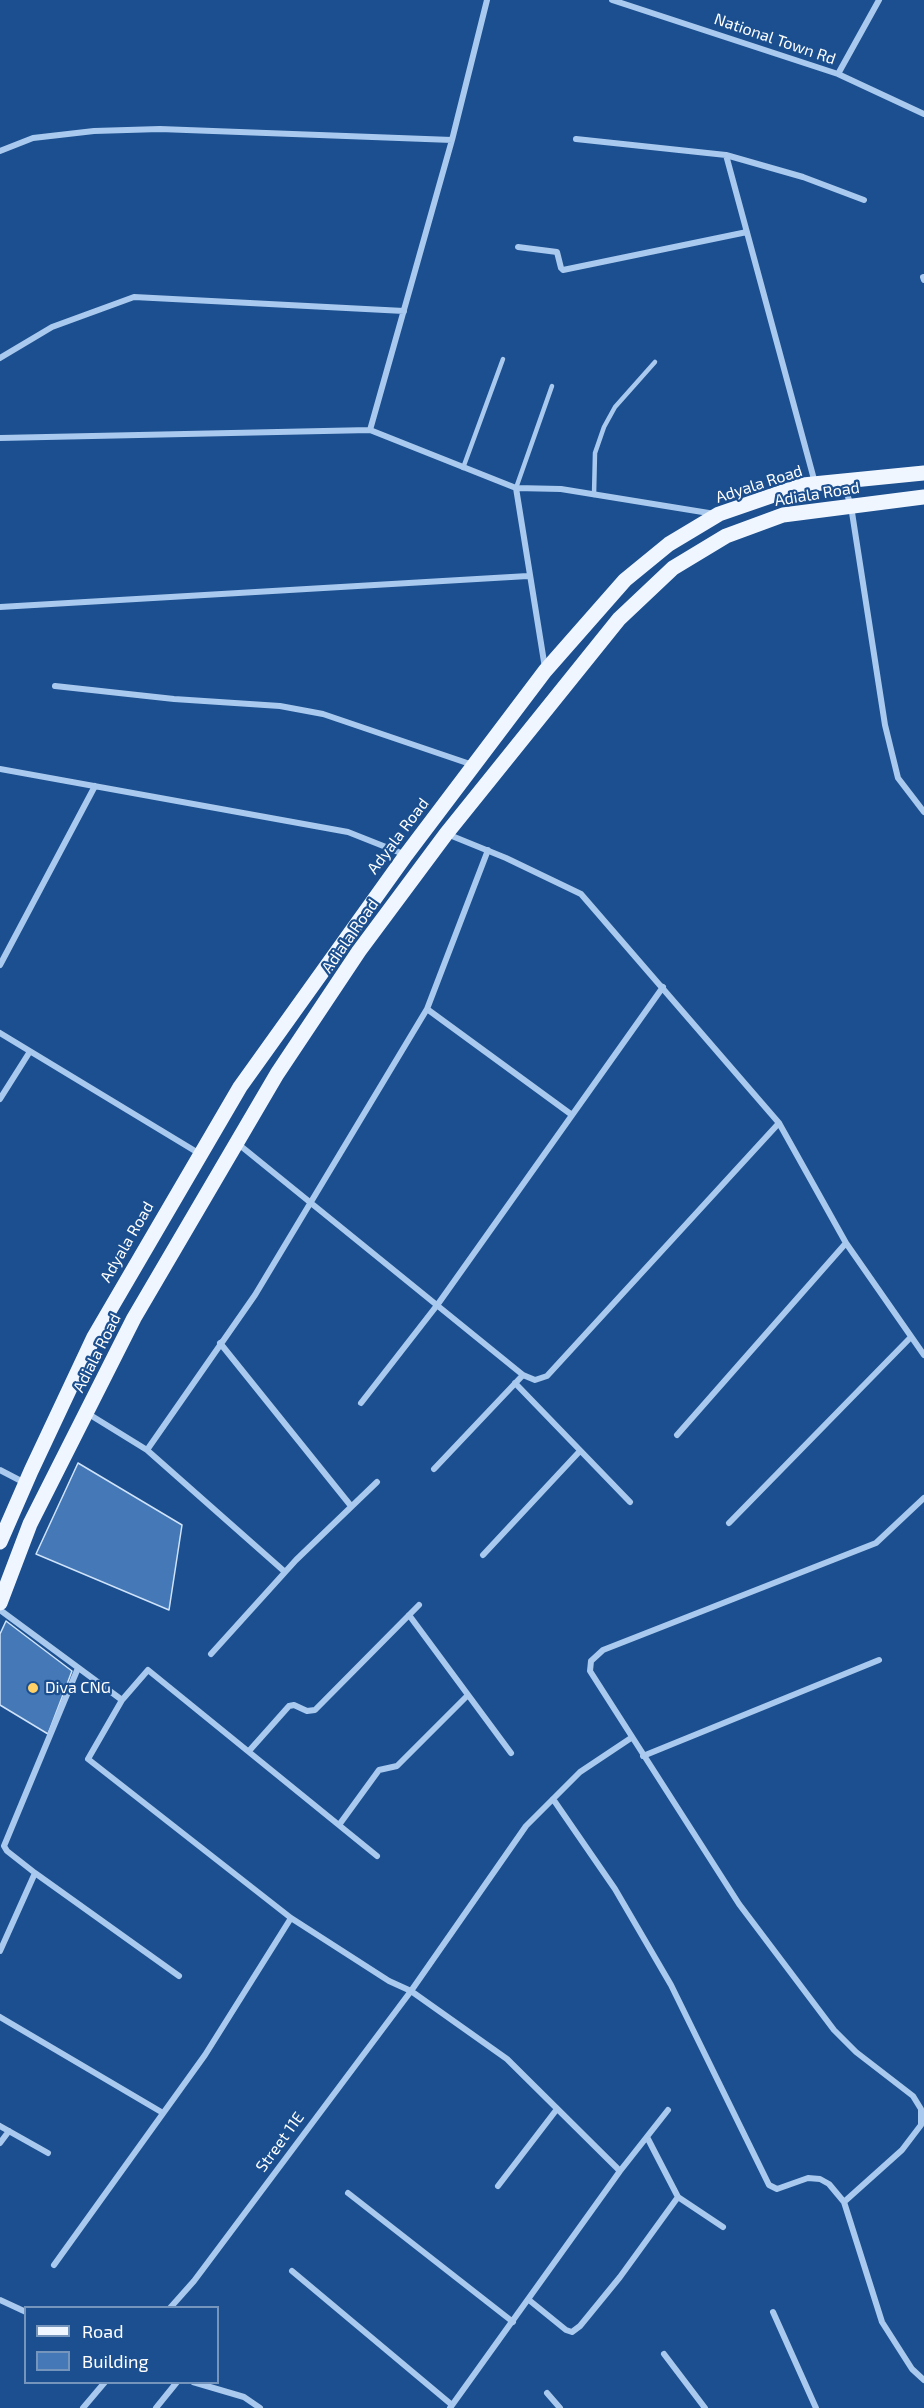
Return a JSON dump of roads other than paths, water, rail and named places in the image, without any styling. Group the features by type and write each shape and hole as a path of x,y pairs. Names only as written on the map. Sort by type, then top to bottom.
{"main road":[{"name":"Adyala Road","path":"0,1542 25,1483 94,1337 240,1087 406,855 545,671 625,580 669,544 719,514 803,485 924,473"},
{"name":"Adiala Road","path":"0,1603 30,1524 134,1318 277,1074 359,951 446,834 619,619 673,568 726,536 783,515 924,497"}],"street":[{"path":"370,430 452,140 487,0"},
{"name":"National Town Rd","path":"612,0 838,74 924,114"},
{"path":"838,74 879,0"},
{"path":"0,151 33,138 94,131 160,129 452,140"},
{"path":"576,139 726,155 803,177 864,200"},
{"path":"726,155 815,484"},
{"path":"518,247 557,252 563,270 747,232"},
{"path":"0,358 52,327 134,297 404,311"},
{"path":"0,438 370,430 516,488 561,489 719,514"},
{"path":"843,481 851,506 885,725 898,778 924,812"},
{"path":"516,488 528,576 545,671"},
{"path":"0,607 528,576"},
{"path":"56,686 174,699 280,706 323,714 474,765"},
{"path":"0,769 348,832 406,855"},
{"path":"0,965 95,786"},
{"path":"446,834 488,850 581,894 779,1122 846,1243 924,1354"},
{"path":"147,1450 255,1294 427,1009 488,850"},
{"path":"361,1403 438,1304 663,987"},
{"path":"427,1009 572,1115"},
{"path":"0,1033 29,1053 200,1155"},
{"path":"0,1099 29,1053"},
{"path":"237,1143 523,1375 535,1380 547,1376 779,1122"},
{"path":"677,1435 846,1243"},
{"path":"729,1523 911,1337"},
{"path":"220,1343 351,1506"},
{"path":"434,1469 523,1375"},
{"path":"515,1383 579,1452 630,1502"},
{"path":"87,1413 147,1450 285,1572"},
{"path":"483,1555 579,1452"},
{"path":"0,1470 25,1483"},
{"path":"210,1654 285,1572 377,1482"},
{"path":"844,2202 902,2150 921,2125 921,2109 914,2096 856,2052 834,2030 739,1905 590,1671 591,1661 603,1650 876,1543 924,1498"},
{"path":"249,1751 289,1706 294,1705 307,1711 315,1710 418,1605"},
{"path":"0,1610 122,1700"},
{"path":"409,1615 511,1754"},
{"path":"643,1756 879,1660"},
{"path":"78,1668 4,1841 4,1846 7,1851 35,1873 179,1976"},
{"path":"377,1856 148,1670 122,1700 88,1759 291,1918 389,1981 411,1991 507,2059 620,2171"},
{"path":"339,1825 379,1770 397,1766 468,1695"},
{"name":"Street 11E","path":"171,2306 194,2282 411,1991 526,1826 580,1772 631,1738"},
{"path":"553,1799 615,1889 671,1985 769,2185 777,2189 808,2178 820,2179 829,2184 844,2202 882,2322 912,2369 924,2380"},
{"path":"0,1951 35,1873"},
{"path":"54,2265 205,2055 291,1918"},
{"path":"0,2017 163,2113"},
{"path":"498,2186 557,2109"},
{"path":"292,2271 451,2407 620,2171 668,2110"},
{"path":"0,2126 48,2153"},
{"path":"0,2143 9,2131"},
{"path":"647,2137 678,2197 723,2227"},
{"path":"348,2193 513,2322"},
{"path":"529,2300 566,2330 572,2332 620,2277 678,2197"},
{"path":"0,2300 24,2311"},
{"path":"773,2312 816,2408"},
{"path":"664,2354 705,2408"},
{"path":"83,2408 103,2384"},
{"path":"156,2408 175,2384"},
{"path":"200,2384 244,2397 260,2408"},
{"path":"547,2393 560,2408"}],"lane":[{"path":"463,468 503,359"},
{"path":"594,495 595,453 604,427 615,407 655,363"},
{"path":"516,488 552,386"}],"place":[{"name":"Diva CNG","path":"33,1688"}]}
